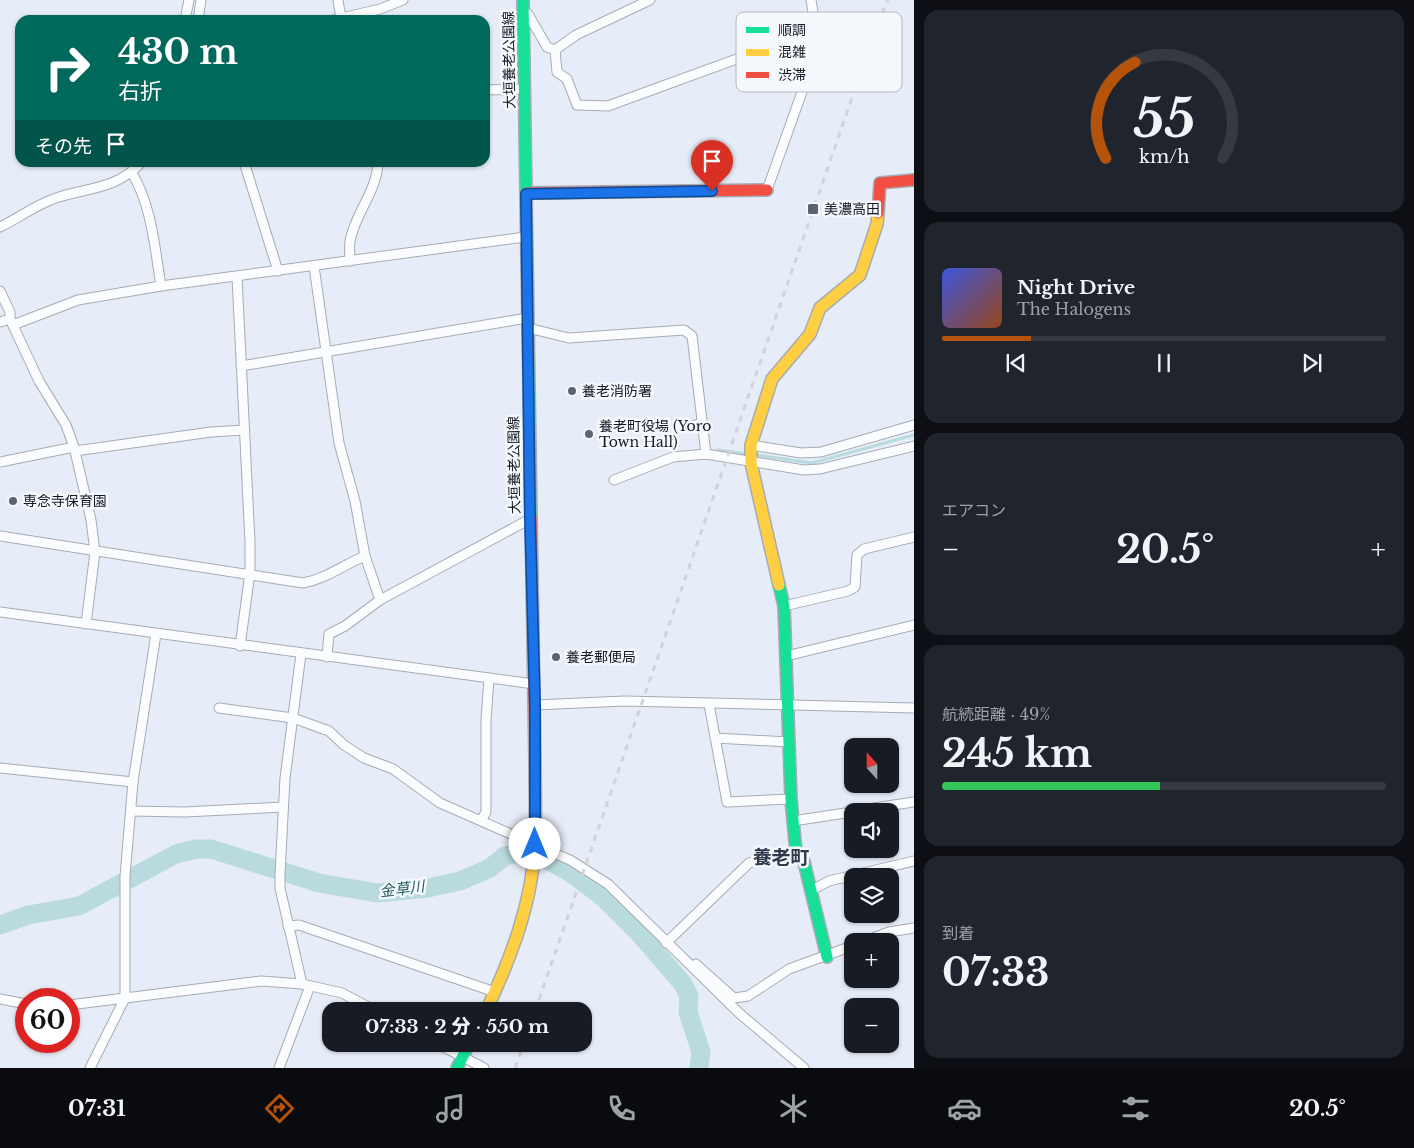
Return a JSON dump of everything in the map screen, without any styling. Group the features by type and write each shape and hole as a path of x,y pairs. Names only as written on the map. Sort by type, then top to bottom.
{"street":[{"path":"186,15 189,0"},
{"path":"199,15 201,0"},
{"path":"337,15 338,0"},
{"path":"351,15 403,0"},
{"path":"555,50 576,35 650,0"},
{"path":"524,6 547,47 555,50"},
{"name":"大垣養老公園線","path":"490,1002 503,975 524,914 534,848 535,705 525,238 524,6"},
{"path":"555,50 557,72 567,79 577,105 608,106 736,59"},
{"path":"490,90 525,89"},
{"path":"526,194 767,190 802,92"},
{"path":"0,227 58,197 98,189 132,173 137,167"},
{"path":"246,167 278,270"},
{"path":"350,261 350,241 374,186 377,167"},
{"path":"132,173 143,198 152,233 161,286"},
{"path":"827,957 804,862 796,852 788,742 784,606 750,463 751,445 772,379 810,334 820,308 860,275 877,224 880,183 914,180"},
{"path":"0,322 11,322 78,300 161,286 525,238"},
{"path":"314,266 334,394 333,412 355,501 365,556 380,600"},
{"path":"237,277 250,573 240,646"},
{"path":"0,291 10,312 11,322 39,381 66,425 74,449 91,520 95,552 86,624"},
{"path":"241,366 326,351 527,323 569,338 684,330 692,336 706,454"},
{"path":"677,425 688,426 703,423"},
{"path":"751,445 801,453 821,452 914,426"},
{"path":"0,462 74,449 211,432 244,430"},
{"path":"614,480 673,457 706,454 750,463 804,470 820,469 914,446"},
{"path":"327,657 329,634 345,626 380,600 530,519"},
{"path":"0,536 95,552 250,573 304,583 321,580 342,565 365,556"},
{"path":"784,606 848,591 855,587 857,555 864,549 914,537"},
{"path":"0,612 240,646 534,684"},
{"path":"786,656 914,625"},
{"path":"90,1068 125,998 125,876 133,782 156,634"},
{"path":"278,1068 306,985 288,926 280,888 285,778 302,654"},
{"path":"482,819 486,812 486,720 489,678"},
{"path":"535,705 625,701 914,708"},
{"path":"709,704 727,802 791,799"},
{"path":"220,708 294,718 329,731 344,745 364,758 393,769 415,787 440,803 482,819 534,848 570,860 608,884 739,1013 804,1068"},
{"path":"716,738 788,742"},
{"path":"0,768 133,782"},
{"path":"899,804 914,802"},
{"path":"131,811 185,812 283,807"},
{"path":"793,821 844,812"},
{"path":"666,943 748,863 796,852"},
{"path":"812,890 829,882 914,861"},
{"path":"288,926 299,925 495,992"},
{"path":"886,933 914,928"},
{"path":"677,954 689,958 734,998 748,996 789,969 844,950"},
{"path":"80,1004 236,983 261,982 306,985 342,994 358,1002"},
{"path":"0,999 15,1002"},
{"path":"453,1052 484,1068"},
{"path":"457,1068 465,1052"}],"waterway":[{"path":"756,455 812,463 914,435"},
{"path":"718,450 747,454"},
{"name":"金草川","path":"0,925 28,915 79,906 176,854 196,849 211,849 319,883 377,893 428,888 460,881 490,868 505,856 517,853 547,860 568,871 604,898 639,933 683,984 689,996 688,1012 701,1052 699,1068"}],"railway":[{"path":"883,12 888,0"},
{"path":"538,1002 854,92"},
{"path":"515,1068 521,1052"}],"traffic: fast":[{"path":"523,0 531,516"},
{"path":"779,585 784,606 791,799 796,852 804,862 827,957"},
{"path":"457,1068 465,1052"}],"traffic: slow":[{"path":"779,585 751,463 751,445 772,379 810,334 820,308 860,275 877,224 878,213"},
{"path":"490,1002 512,950 530,886 535,842 535,761"}],"traffic: jam":[{"path":"878,213 880,183 914,180"},
{"path":"526,193 767,190"},
{"path":"531,516 535,761"}],"place":[{"name":"美濃高田","path":"813,209"},
{"name":"養老消防署","path":"572,391"},
{"name":"養老町役場 (Yoro Town Hall)","path":"589,434"},
{"name":"専念寺保育園","path":"13,501"},
{"name":"養老郵便局","path":"556,657"}],"district":[{"name":"養老町","path":"781,857"}],"route":[{"path":"535,844 535,705 525,238 526,194 712,191"}]}
